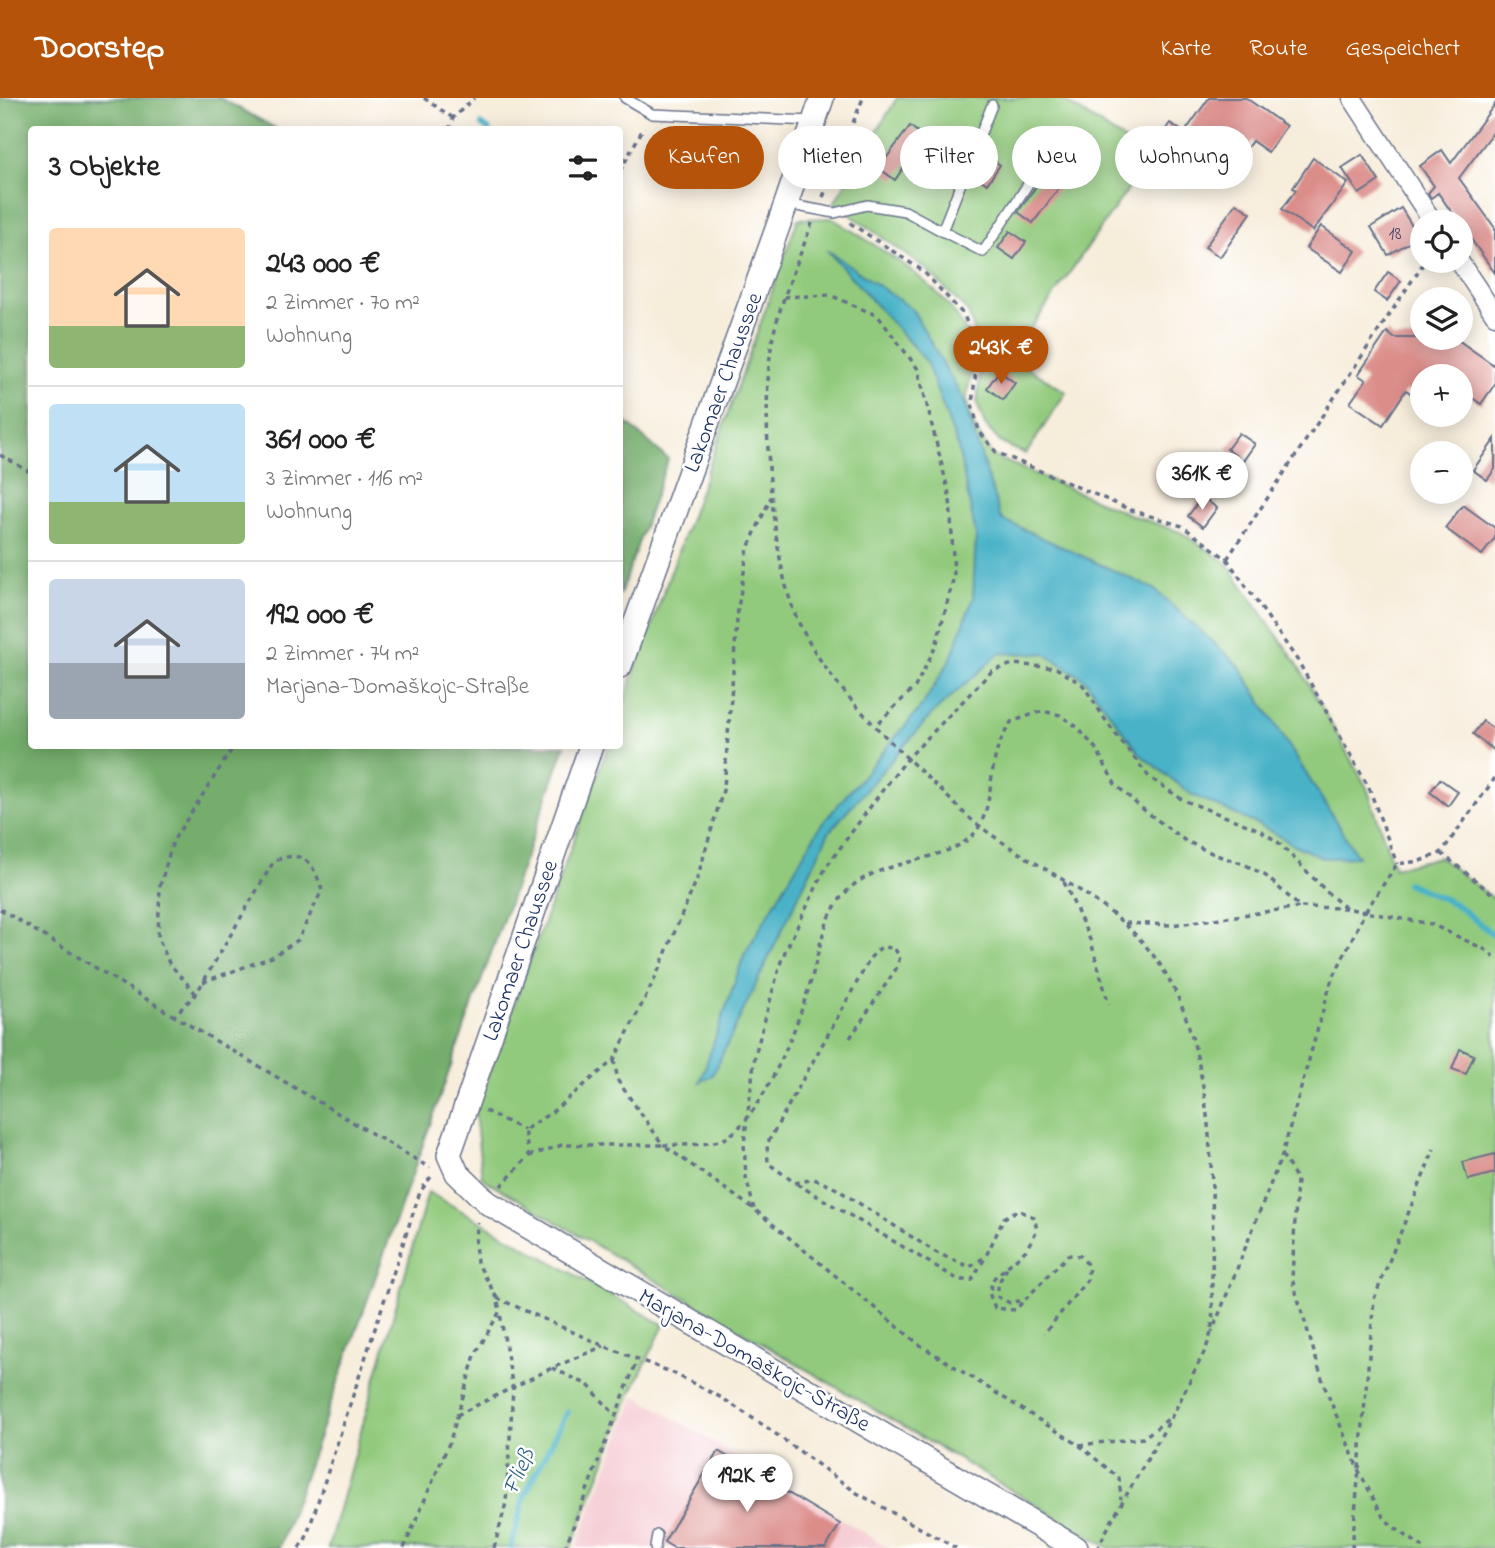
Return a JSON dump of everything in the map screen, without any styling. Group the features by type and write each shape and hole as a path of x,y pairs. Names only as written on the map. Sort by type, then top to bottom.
{"street":[{"name":"Lakomaer Chaussee","path":"623,658 822,98"},
{"path":"1352,98 1425,210"},
{"path":"1467,273 1495,315"},
{"name":"Lakomaer Chaussee","path":"449,1155 590,749"},
{"name":"Marjana-Domaškojc-Straße","path":"449,1155 457,1173 488,1203 1076,1548"}],"lane":[{"path":"625,98 652,114 814,121"},
{"path":"942,231 992,105"},
{"path":"786,205 835,213 867,205 905,211 983,252 1024,189"},
{"path":"654,1548 657,1535"}],"path":[{"path":"424,98 453,118"},
{"path":"450,126 453,118 474,98"},
{"path":"863,98 817,210 773,336 766,391 772,495 782,568 795,614 820,659 881,733 979,827 1125,923 1153,954 1174,987 1186,1018 1207,1105 1213,1228 1210,1337"},
{"path":"623,166 652,114"},
{"path":"835,213 923,271 964,315 978,354 972,404 979,431 996,452 1131,510 1182,526 1227,559 1298,661 1369,788 1397,864"},
{"path":"1227,559 1417,273"},
{"path":"785,296 830,295 878,316 918,369 950,498 954,576 936,646 915,687 875,726"},
{"path":"0,454 28,471"},
{"path":"524,1130 552,1112 614,1060 656,976 697,879 723,787 738,608 748,548 772,495"},
{"path":"754,1209 746,1177 744,1144 755,1055 782,958 826,867 908,758 992,671 1013,664 1056,668 1083,684 1108,724 1149,777 1183,800 1260,830 1279,843 1346,908"},
{"path":"494,1548 506,1503 513,1389 497,1298 477,1262 474,1242 478,1222 488,1203 529,1156 562,1145 689,1145 724,1139 748,1116 766,1092 809,988 822,932 834,908 848,889 881,870 954,849 972,836 979,827 990,795 998,747 1011,722 1042,711 1060,715 1084,735 1097,750 1115,784 1140,807 1184,839 1266,876 1300,907"},
{"path":"196,994 169,962 158,937 160,886 173,841 232,749"},
{"path":"1097,1548 1121,1502 1173,1416 1210,1337 1282,1155 1331,982 1365,912 1397,864 1420,861 1441,853 1495,778"},
{"path":"1441,853 1495,896"},
{"path":"174,1016 196,994 203,982 274,861 286,856 301,857 312,866 322,890 298,940 272,957 203,982"},
{"path":"1063,880 1091,942 1109,1005"},
{"path":"1125,923 1171,925 1300,907 1346,908 1430,924 1488,951 1495,958"},
{"path":"0,909 435,1171 420,1192 306,1538 299,1548"},
{"path":"850,1038 896,969 900,957 894,948 881,947 871,957 767,1144 768,1163 795,1183 959,1280 972,1280 1004,1218 1018,1210 1034,1216 1037,1230 1026,1250 994,1278 989,1293 995,1308 1015,1310 1068,1255 1081,1256 1089,1267 1087,1280 1044,1334"},
{"path":"614,1060 618,1081 663,1145 754,1209 920,1345 1079,1445 1119,1478 1121,1502"},
{"path":"467,1103 524,1130"},
{"path":"524,1130 529,1156"},
{"path":"1352,1548 1374,1298 1434,1149"},
{"path":"1282,1155 1297,1179 1292,1279 1324,1385 1359,1471 1382,1515 1392,1527 1424,1548"},
{"path":"795,1183 814,1180 835,1188 954,1262 970,1267 986,1256"},
{"path":"1009,1265 998,1284 998,1297 1010,1303 1025,1300"},
{"path":"497,1298 604,1346 673,1373 722,1398 857,1493 956,1548"},
{"path":"404,1548 450,1441 475,1355 500,1311"},
{"path":"457,1415 552,1368 604,1346"},
{"path":"565,1548 637,1360"},
{"path":"552,1368 588,1385 616,1416"},
{"path":"1079,1445 1143,1438 1173,1416"}],"shaded area":[{"path":"635,1395 889,1548 576,1548"}],"green space":[{"path":"0,98 220,98 271,126 28,126 28,749 564,749 279,1548 0,1548"},
{"path":"897,98 1060,98 1115,134 1115,189 1128,189 1011,357 1066,392 1026,454 1001,443 985,425 977,403 982,353 968,312 925,268 834,203 842,189 886,189 886,126 880,126"},
{"path":"832,218 917,275 954,313 967,334 973,356 967,398 969,413 979,436 993,456 1131,515 1180,532 1226,562 1298,665 1367,788 1394,868 1439,857 1495,900 1495,1548 1109,1548 482,1178 475,1112 607,749 623,749 623,705 798,219"},
{"path":"623,420 668,459 623,586"},
{"path":"428,1192 664,1325 632,1391 571,1548 328,1548"}],"water":[{"path":"827,250 912,309 964,401 1001,519 1154,589 1239,666 1358,857 1323,858 1192,795 1141,755 1085,680 1046,654 1000,653 932,714 829,832 712,1076 700,1082 744,955 821,825 922,706 951,658 973,598 976,535 958,448 926,361"}],"building":[{"path":"1209,98 1246,98 1286,126 1268,152 1253,142 1253,126 1189,126"},
{"path":"1495,104 1495,130 1459,178 1495,228 1495,273 1473,242 1473,210 1450,210 1438,193 1431,198 1428,193 1434,186 1420,166 1442,150 1451,163"},
{"path":"900,140 900,173 895,180 886,173 886,159"},
{"path":"1362,155 1379,181 1359,194 1342,168"},
{"path":"1313,158 1348,183 1313,231 1282,209"},
{"path":"1034,189 1058,189 1033,223 1018,212"},
{"path":"1236,203 1251,213 1220,257 1205,247"},
{"path":"1401,208 1410,222 1410,242 1388,255 1371,227"},
{"path":"1321,226 1356,251 1342,272 1306,248"},
{"path":"1010,231 1026,242 1014,259 998,248"},
{"path":"1388,272 1401,281 1387,301 1374,292"},
{"path":"1387,332 1394,338 1410,338 1410,350 1472,350 1495,366 1495,384 1481,404 1473,398 1473,364 1410,364 1410,393 1406,390 1383,425 1350,403 1366,380 1358,375"},
{"path":"999,371 1015,383 1003,400 987,388"},
{"path":"1239,433 1255,444 1243,461 1227,449"},
{"path":"1495,439 1495,469 1487,480 1473,470"},
{"path":"1202,497 1217,508 1203,527 1188,516"},
{"path":"1463,505 1495,528 1495,538 1482,555 1445,528"},
{"path":"1483,721 1495,730 1495,751 1473,734"},
{"path":"1440,779 1458,792 1448,806 1430,792"},
{"path":"1460,1049 1474,1055 1466,1074 1452,1069"},
{"path":"1495,1154 1495,1173 1468,1180 1463,1162"},
{"path":"718,1451 840,1524 826,1548 674,1548 664,1542"}],"waterway":[{"name":"Fließ","path":"1407,883 1455,904 1495,936"},
{"name":"Fließ","path":"511,1548 524,1497 567,1412"}]}
